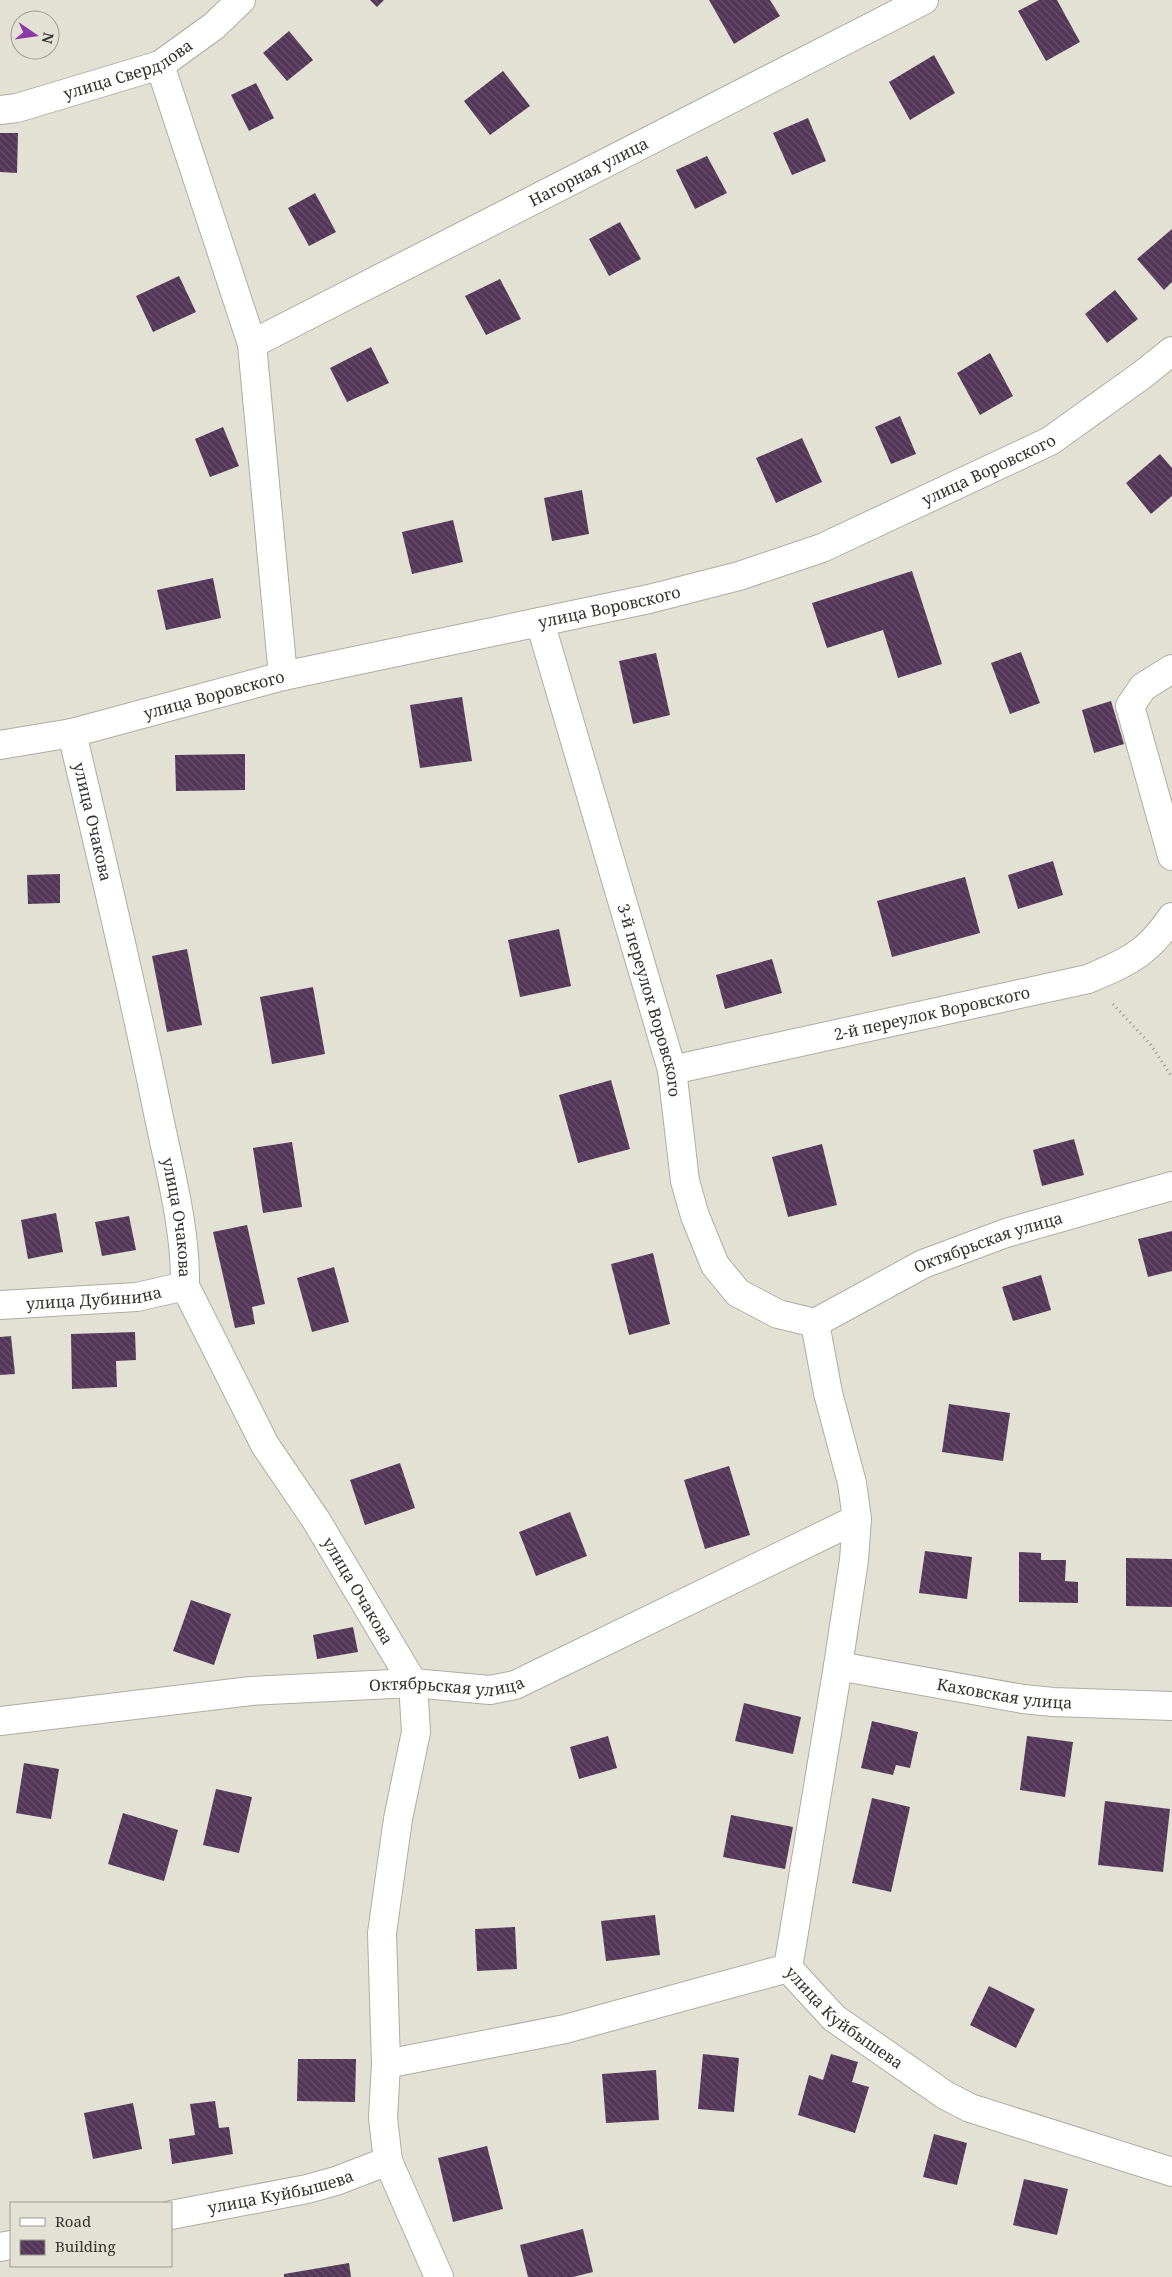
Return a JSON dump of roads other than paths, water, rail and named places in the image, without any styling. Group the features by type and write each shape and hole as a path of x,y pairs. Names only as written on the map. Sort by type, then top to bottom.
{"street":[{"name":"улица Свердлова","path":"0,110 17,108 160,64 214,26 241,0"},
{"name":"Нагорная улица","path":"252,344 924,0"},
{"path":"160,64 252,344 283,676"},
{"name":"улица Воровского","path":"0,745 72,733 283,676 540,622 739,576 822,548 1050,441 1142,375 1172,351"},
{"name":"3-й переулок Воровского","path":"540,622 672,1070 685,1181 695,1216 715,1265 738,1293 778,1314 814,1323"},
{"path":"1172,669 1143,687 1130,706 1172,856"},
{"name":"улица Очакова","path":"72,733 148,1065 186,1258 185,1286 265,1445 316,1520 413,1683"},
{"name":"2-й переулок Воровского","path":"672,1070 1088,979 1130,962 1160,936 1172,917"},
{"name":"Октябрьская улица","path":"814,1323 923,1264 941,1257 1006,1233 1172,1186"},
{"name":"улица Дубинина","path":"0,1305 137,1297 185,1286"},
{"path":"788,1968 838,1666 854,1560 857,1518 852,1483 828,1393 814,1323"},
{"name":"Октябрьская улица","path":"0,1721 252,1691 413,1683 490,1690 514,1685 857,1518"},
{"name":"Каховская улица","path":"838,1666 1023,1699 1053,1702 1172,1706"},
{"path":"413,1683 416,1732 398,1819 382,1933 386,2064 383,2118 388,2161 439,2277"},
{"name":"улица Куйбышева","path":"386,2064 565,2029 788,1968 834,2018 945,2095 970,2108 1172,2172"},
{"name":"улица Куйбышева","path":"172,2215 307,2189 336,2181 388,2161"}]}
